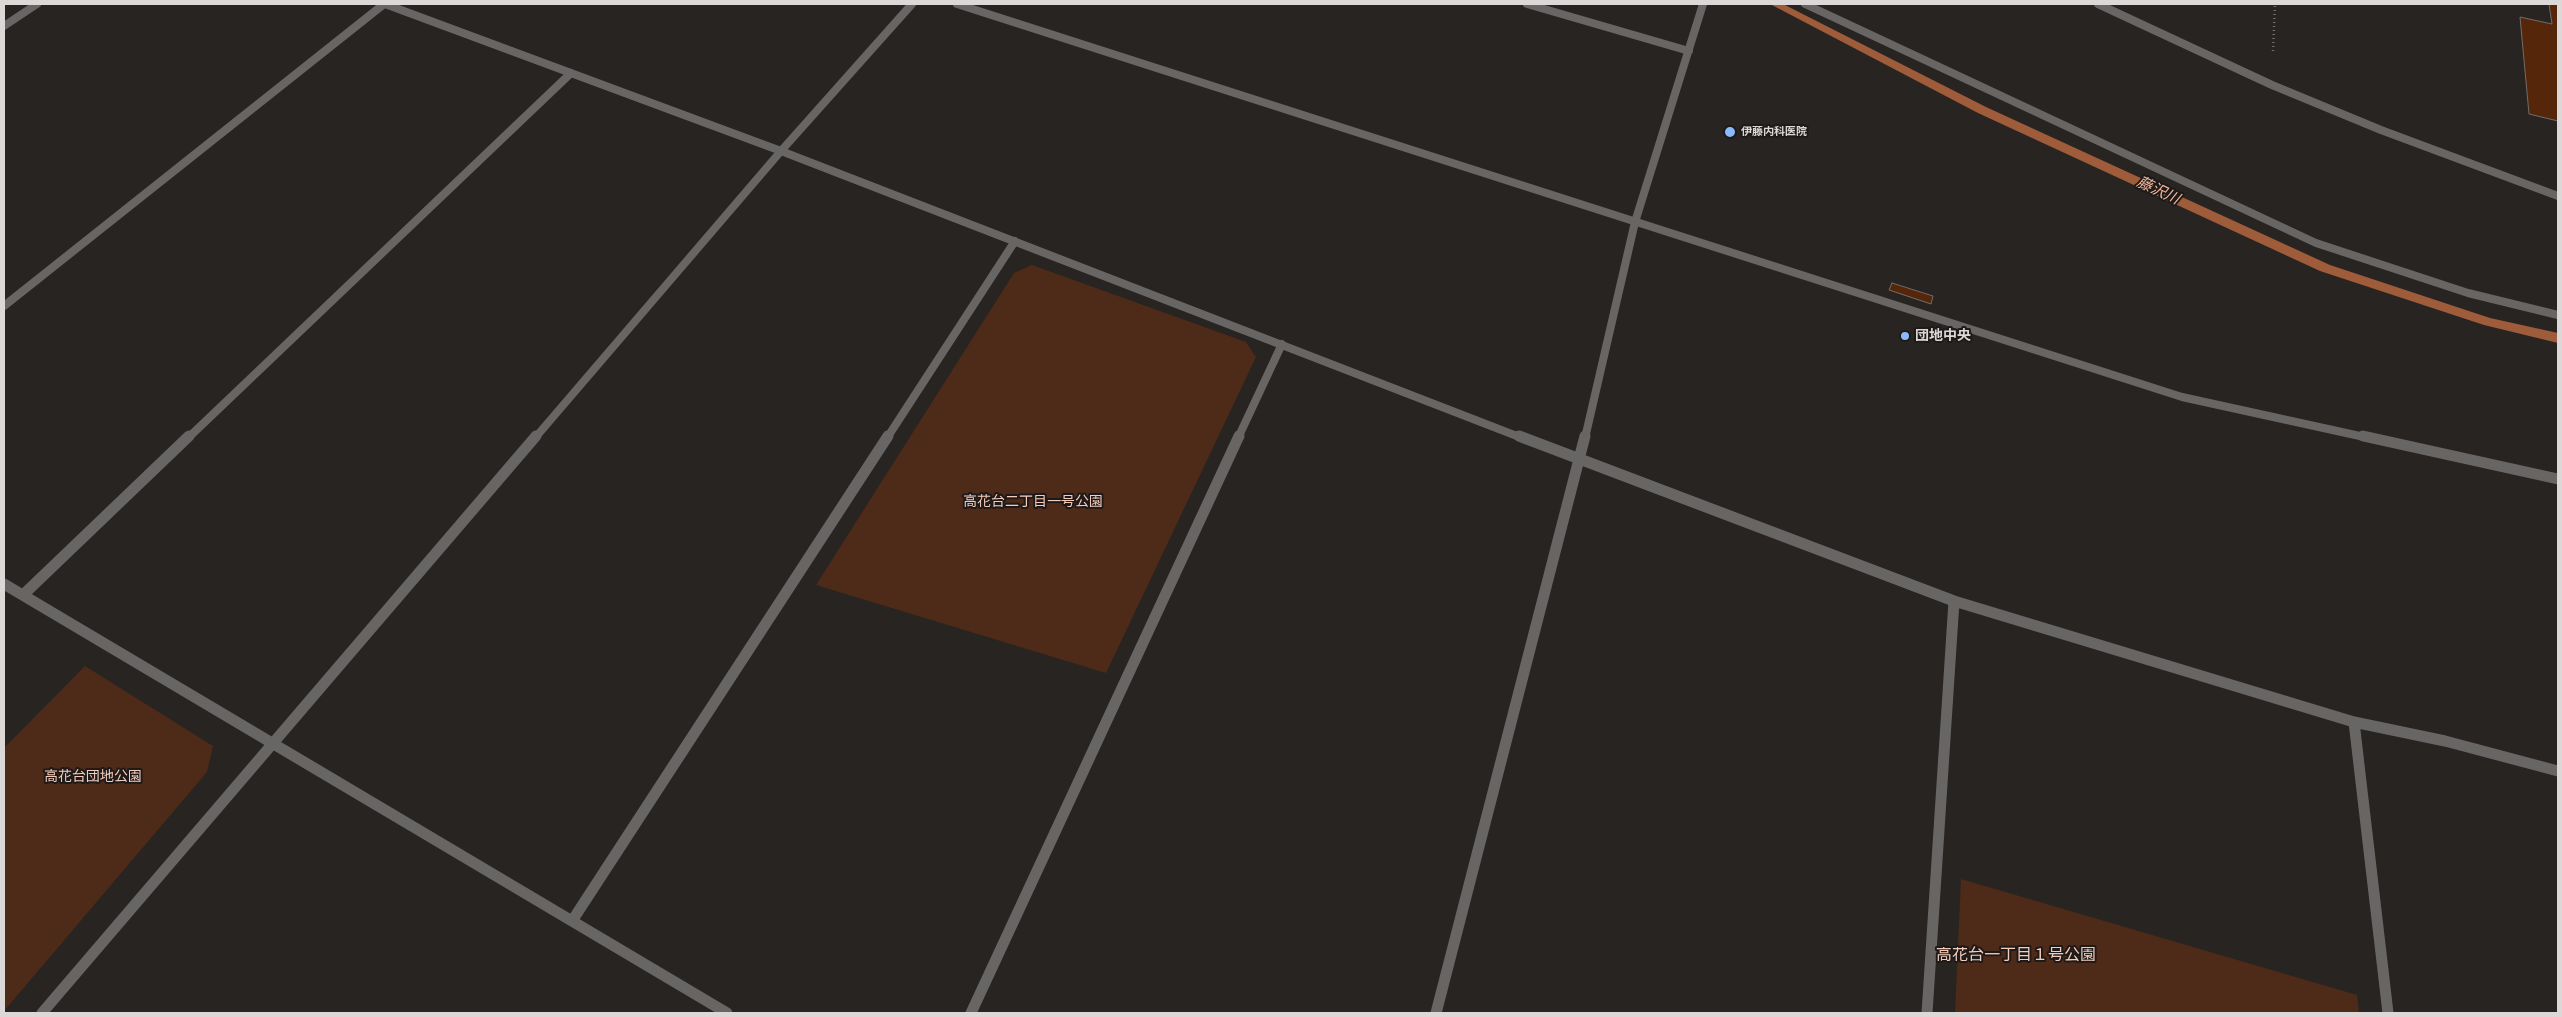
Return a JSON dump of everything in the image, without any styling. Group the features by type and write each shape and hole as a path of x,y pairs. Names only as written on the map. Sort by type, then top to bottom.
{"street":[{"path":"4,26 37,4"},
{"path":"4,306 384,4 781,151 1580,460 1954,601 2354,722 2445,741 2558,771"},
{"path":"42,1013 781,151 912,4"},
{"path":"957,4 2182,397 2558,479"},
{"path":"1527,4 1689,51"},
{"path":"1436,1013 1580,460 1635,222 1703,4"},
{"path":"1805,4 2316,244 2468,293 2558,315"},
{"path":"2098,4 2272,85 2381,130 2558,196"},
{"path":"23,595 571,73"},
{"path":"572,921 1014,241"},
{"path":"971,1013 1282,344"},
{"path":"4,584 727,1013"},
{"path":"1926,1013 1954,601"},
{"path":"2354,722 2388,1013"}],"path":[{"path":"2272,85 2275,4"}],"green space":[{"name":"高花台二丁目一号公園","path":"1032,265 1246,342 1256,357 1106,673 816,585 1014,273"},
{"name":"高花台団地公園","path":"85,666 213,746 207,772 4,1011 4,748"},
{"name":"高花台一丁目１号公園","path":"1961,879 2357,995 2359,1013 1955,1013"}],"building":[{"path":"2549,4 2558,4 2558,121 2529,114 2520,17 2552,24"},
{"path":"1892,283 1933,296 1931,304 1889,290"}],"waterway":[{"name":"藤沢川","path":"1775,4 1982,110 2325,268 2489,322 2558,338"}],"place":[{"name":"伊藤内科医院","path":"1730,132"},
{"name":"団地中央","path":"1905,336"}]}
